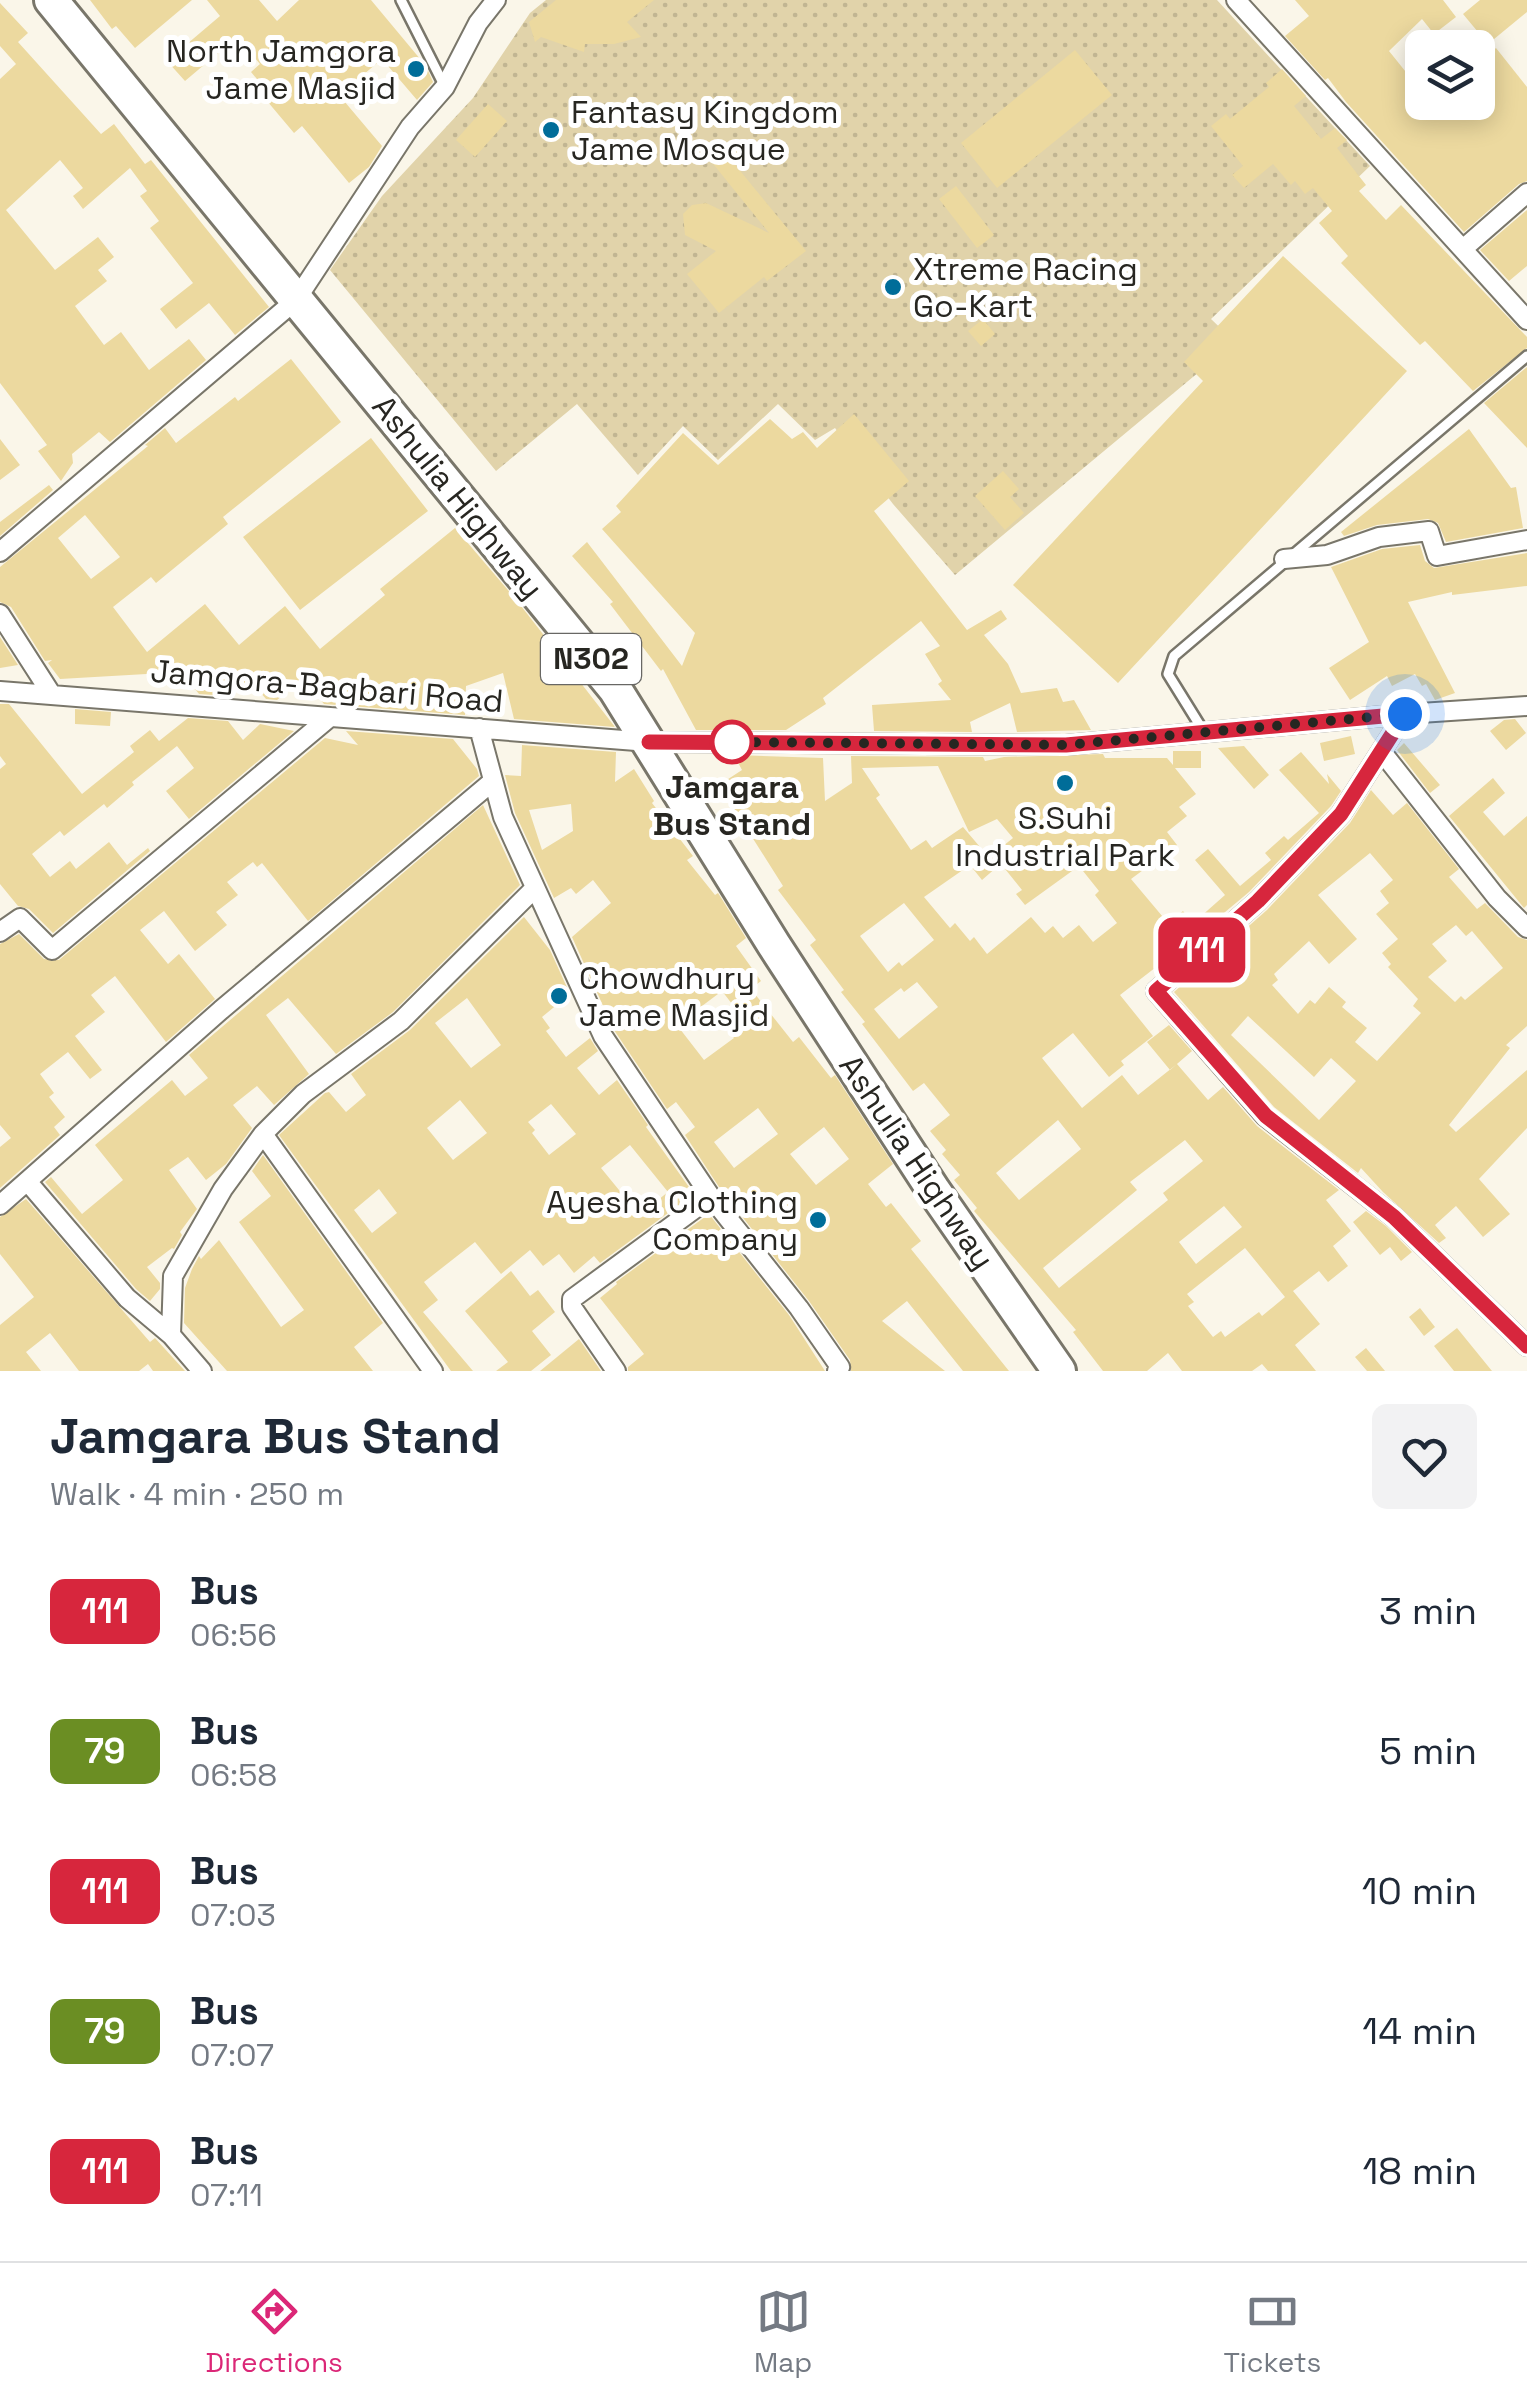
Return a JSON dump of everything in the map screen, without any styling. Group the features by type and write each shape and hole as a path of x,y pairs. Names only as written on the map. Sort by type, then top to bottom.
{"highway":[{"name":"Ashulia Highway","path":"51,0 615,689 912,1158 1059,1371"}],"street":[{"path":"0,552 296,300 410,127 445,87 478,23 496,0"},
{"path":"1236,0 1527,320"},
{"path":"1464,248 1527,193"},
{"path":"1284,559 1327,556 1379,537 1430,531 1437,556 1527,540"},
{"path":"0,614 52,695"},
{"name":"Jamgora-Bagbari Road","path":"0,691 649,742 1066,745 1527,706"},
{"path":"1405,714 1341,814 1258,901 1156,991 1266,1116 1394,1217 1527,1346"},
{"path":"0,932 20,918 52,950 330,716"},
{"path":"479,728 503,817 602,1036 711,1197 799,1308 840,1367 837,1371"},
{"path":"1382,752 1497,898 1527,928"},
{"path":"0,1205 221,1010 493,781"},
{"path":"171,1335 173,1276 223,1188 264,1134 303,1094 401,1021 535,888"},
{"path":"264,1134 433,1371"},
{"path":"27,1181 127,1298 171,1335 202,1371"},
{"path":"616,1371 572,1307 572,1300 711,1197"}],"lane":[{"path":"401,0 445,87"},
{"path":"1204,732 1168,674 1174,656 1527,356"}],"shaded area":[{"path":"546,0 1217,0 1370,166 1211,319 1235,342 955,575 893,504 835,428 815,440 778,404 718,460 683,426 638,475 577,404 496,471 330,270 382,196 473,98 530,13"}],"building":[{"path":"90,0 192,0 135,48 116,26 112,29"},
{"path":"207,0 259,0 277,21 299,0 371,0 426,66 433,82 417,100 382,59 339,95 382,146 369,167 349,183 302,126 294,133 262,95 267,91 251,72 260,64 237,37 185,81 167,61 220,16"},
{"path":"556,0 654,0 627,22 641,37 614,44 585,44 584,52 541,37 535,42 529,22"},
{"path":"1295,0 1443,0 1456,17 1439,30 1431,30 1422,19 1411,30 1405,30 1405,35 1389,51 1405,71 1405,120 1495,120 1496,48 1527,87 1527,181 1464,232 1328,78 1325,80 1285,36 1309,16"},
{"path":"1480,0 1527,0 1527,12 1495,38 1495,30 1476,30 1463,14"},
{"path":"0,3 28,33 18,42 101,134 114,124 145,164 151,160 269,307 235,335 209,303 176,329 160,309 193,283 150,228 159,221 140,196 147,191 130,168 83,209 73,196 83,188 60,160 6,210 55,270 98,237 114,257 98,270 107,281 75,306 104,345 121,332 149,370 189,339 206,360 110,442 99,432 72,454 73,463 61,481 38,451 47,445 0,383 0,79 16,64 0,46"},
{"path":"1075,50 1112,95 997,188 961,143"},
{"path":"1282,69 1306,96 1294,106 1321,139 1335,128 1347,140 1337,148 1366,185 1359,191 1386,220 1401,205 1527,337 1527,348 1473,391 1425,341 1420,345 1341,263 1348,256 1319,223 1332,211 1313,188 1305,194 1295,181 1291,185 1273,164 1244,188 1232,175 1243,166 1211,126 1226,114 1230,119 1269,87 1266,83"},
{"path":"488,104 507,121 475,157 456,140"},
{"path":"723,150 806,251 767,281 764,277 719,313 687,274 716,251 685,235 683,214 692,205 706,203 769,233 710,160"},
{"path":"956,186 994,235 977,248 939,199"},
{"path":"1527,210 1527,266 1509,281 1480,250"},
{"path":"1283,256 1407,371 1118,683 1013,585 1203,381 1184,362"},
{"path":"983,319 995,334 981,346 968,331"},
{"path":"291,359 341,422 223,517 228,524 156,583 151,577 113,607 147,652 205,604 239,645 285,606 320,649 385,595 380,589 455,528 615,727 514,719 503,673 466,686 465,715 324,704 303,679 277,700 266,699 249,679 228,696 199,694 181,672 60,679 48,663 52,660 45,661 11,607 0,602 0,567 165,428 176,443 235,397 238,401","holes":["85,515 120,557 91,579 58,538"]},
{"path":"1527,367 1527,448 1484,403"},
{"path":"854,414 909,481 874,511 967,630 1001,610 1007,619 984,635 1008,664 1021,693 1057,688 1063,702 1074,700 1091,730 1017,732 1010,703 970,722 972,732 874,731 872,705 951,700 938,684 942,681 925,654 940,646 921,621 823,698 826,704 786,730 696,730 663,669 610,604 613,602 572,556 587,542 682,666 695,633 602,529 621,512 616,506 683,433 718,465 770,419 792,439 803,432 817,448"},
{"path":"1469,429 1511,488 1516,487 1523,528 1446,542 1438,523 1428,519 1377,525 1344,536 1341,532"},
{"path":"371,438 428,511 300,610 243,537"},
{"path":"0,439 20,465 0,480"},
{"path":"1003,471 1019,489 1010,497 1024,513 1005,530 975,496"},
{"path":"49,485 53,490 0,536 0,522"},
{"path":"1420,545 1425,561 1434,568 1527,553 1527,586 1452,592 1408,602 1455,693 1435,700 1415,674 1392,686 1387,676 1350,700 1329,668 1369,642 1331,567 1382,549"},
{"path":"0,637 18,665 0,668"},
{"path":"0,704 9,704 82,794 134,752 130,746 150,730 159,741 188,718 228,721 243,740 260,724 294,731 189,819 166,791 194,768 177,746 107,808 104,804 64,836 60,831 32,854 50,877 70,861 76,869 109,842 127,865 148,848 150,851 53,933 29,909 18,906 0,884 0,769 6,764 0,756"},
{"path":"75,709 111,712 110,726 75,724"},
{"path":"1515,719 1526,733 1506,750 1490,731 1504,720"},
{"path":"346,731 453,739 479,776 308,921 262,863 257,867 253,862 227,882 238,895 216,912 227,925 195,951 164,911 140,930 168,964 179,954 215,999 166,1042 115,976 91,995 105,1012 75,1036 102,1070 90,1079 68,1052 40,1074 54,1093 49,1097 65,1117 54,1127 60,1135 0,1188 0,1147 11,1138 0,1125 0,944 19,934 44,959 59,960 325,738 358,745"},
{"path":"1351,736 1355,754 1324,761 1320,743"},
{"path":"1404,743 1440,785 1430,793 1397,750"},
{"path":"522,745 616,752 615,782 634,769 652,803 693,856 687,860 715,895 718,893 746,938 736,946 761,981 751,989 793,1042 799,1037 831,1078 835,1075 893,1164 868,1184 886,1207 891,1203 921,1241 911,1249 1009,1371 963,1371 907,1301 882,1321 945,1371 851,1371 850,1360 809,1301 721,1190 685,1135 695,1127 676,1102 667,1109 614,1030 572,937 611,903 593,880 576,894 571,888 554,898 515,813 505,775 521,776","holes":["571,804 573,831 542,850 529,810","722,991 746,1022 731,1034 734,1038 704,1060 680,1029 693,1018 690,1015","758,1108 778,1134 734,1168 714,1142","824,1127 849,1159 816,1185 790,1154"]},
{"path":"1244,746 1269,775 1254,789 1218,748"},
{"path":"1173,751 1201,751 1201,768 1175,768 1196,794 1179,807 1187,816 1167,832 1177,845 1131,879 1168,923 1183,911 1200,933 1120,995 1153,1036 1121,1061 1124,1065 1109,1077 1073,1033 1042,1058 1082,1108 1122,1075 1138,1095 1177,1064 1208,1100 1223,1087 1257,1126 1339,1190 1326,1200 1351,1231 1333,1246 1348,1266 1328,1282 1319,1271 1293,1291 1320,1324 1295,1345 1316,1371 1268,1371 1262,1364 1252,1371 1182,1371 1168,1353 1147,1371 1103,1371 1073,1332 1076,1330 974,1211 977,1208 954,1180 960,1175 942,1154 946,1150 930,1131 950,1115 924,1083 913,1091 862,1024 865,1022 841,992 844,990 810,945 816,940 778,890 783,886 719,785 742,770 734,755 823,758 825,801 852,783 851,756 983,757 985,761 1103,754 1105,758 1167,758 1173,765","holes":["938,766 969,832 997,819 1013,838 993,854 1022,890 1016,894 1025,905 1079,866 1117,923 1093,942 1079,925 1063,938 1053,926 1045,933 1031,917 987,954 974,937 970,941 955,923 950,928 924,897 970,865 982,880 997,867 963,827 932,848 926,840 911,850 876,798 880,795 862,768","904,903 934,940 902,966 899,962 888,972 860,936","917,982 938,1007 899,1039 874,1009 901,988 904,992","1058,1120 1081,1149 1019,1200 996,1173","1185,1140 1203,1161 1163,1193 1168,1200 1059,1288 1043,1268 1137,1190 1130,1182","1224,1206 1242,1227 1196,1264 1179,1242","1245,1248 1285,1297 1262,1316 1259,1312 1225,1337 1221,1331 1213,1337 1188,1306 1194,1302 1187,1294"]},
{"path":"1301,752 1329,784 1327,774 1341,791 1249,892 1206,928 1199,918 1225,895 1195,860 1208,849 1240,886 1271,860 1265,853 1284,836 1288,840 1319,813 1279,770"},
{"path":"1493,778 1505,793 1483,812 1504,836 1527,816 1524,908 1449,816"},
{"path":"1371,790 1393,815 1407,803 1459,869 1449,877 1477,909 1485,903 1518,937 1527,940 1527,1026 1506,1045 1510,1048 1449,1125 1456,1132 1527,1070 1527,1128 1479,1179 1510,1214 1483,1237 1456,1206 1435,1225 1446,1238 1439,1243 1361,1168 1358,1173 1274,1107 1174,992 1267,910 1350,823","holes":["1370,853 1393,880 1380,891 1389,903 1376,914 1398,939 1382,953 1391,964 1388,967 1418,999 1413,1006 1421,1013 1377,1061 1355,1042 1367,1028 1342,1007 1346,1002 1329,987 1315,1004 1310,1000 1298,1014 1272,985 1278,980 1274,974 1309,941 1329,964 1357,939 1318,895","1456,925 1466,936 1472,931 1503,968 1465,1000 1461,996 1455,1002 1428,977 1447,961 1432,944","1248,1016 1314,1077 1331,1058 1356,1081 1319,1120 1231,1035"]},
{"path":"483,805 520,885 393,1012 336,1054 288,998 266,1015 309,1074 274,1105 257,1086 233,1105 252,1128 226,1164 206,1180 188,1157 169,1170 197,1209 180,1232 174,1249 147,1267 160,1283 150,1301 45,1182 51,1177 82,1214 123,1180 95,1145 172,1080 185,1096 208,1078 189,1055"},
{"path":"524,917 550,950 570,994 542,1017 550,1028 546,1031 566,1057 590,1038 598,1051 577,1068 599,1095 617,1080 694,1194 600,1263 594,1256 574,1273 559,1254 543,1266 530,1250 501,1274 475,1242 424,1282 438,1300 423,1312 473,1371 451,1371 279,1135 325,1093 329,1092 346,1112 366,1095 351,1074 410,1030","holes":["467,998 501,1045 471,1068 435,1023","460,1100 487,1133 453,1160 427,1128","551,1104 576,1134 549,1155 528,1122","630,1145 668,1192 644,1211 633,1198 628,1201 601,1168","379,1189 397,1213 372,1233 354,1210"]},
{"path":"1169,1025 1192,1051 1170,1070 1147,1042"},
{"path":"263,1155 383,1323 354,1347 373,1371 227,1371 184,1323 185,1288 192,1269 199,1256 201,1259 219,1240 281,1327 304,1310 239,1222 271,1196 252,1171"},
{"path":"26,1199 150,1342 155,1338 185,1371 153,1371 148,1364 139,1371 79,1371 50,1333 26,1352 41,1371 0,1371 0,1325 34,1297 0,1254 0,1217"},
{"path":"1366,1211 1412,1252 1401,1261 1390,1247 1380,1255 1353,1222"},
{"path":"709,1214 789,1315 825,1371 628,1371 644,1354 600,1298"},
{"path":"511,1271 530,1296 538,1290 555,1312 532,1331 551,1355 531,1371 496,1371 508,1362 465,1311"},
{"path":"1420,1308 1435,1327 1424,1336 1409,1317"},
{"path":"1457,1328 1492,1371 1454,1371 1434,1346"},
{"path":"579,1339 601,1371 540,1371"},
{"path":"1366,1348 1385,1371 1367,1371 1355,1357"}],"bus line":[{"name":"111","path":"649,742 1066,745 1405,714 1341,814 1258,901 1156,991 1266,1116 1394,1217 1527,1346"}],"place":[{"name":"North Jamgora Jame Masjid","path":"416,69"},
{"name":"Fantasy Kingdom Jame Mosque","path":"551,130"},
{"name":"Xtreme Racing Go-Kart","path":"893,287"},
{"name":"Jamgara Bus Stand","path":"732,742"},
{"name":"S.Suhi Industrial Park","path":"1065,783"},
{"name":"Chowdhury Jame Masjid","path":"559,996"},
{"name":"Ayesha Clothing Company","path":"818,1220"}],"route":[{"path":"732,742 726,742 1066,745 1405,714"}]}
